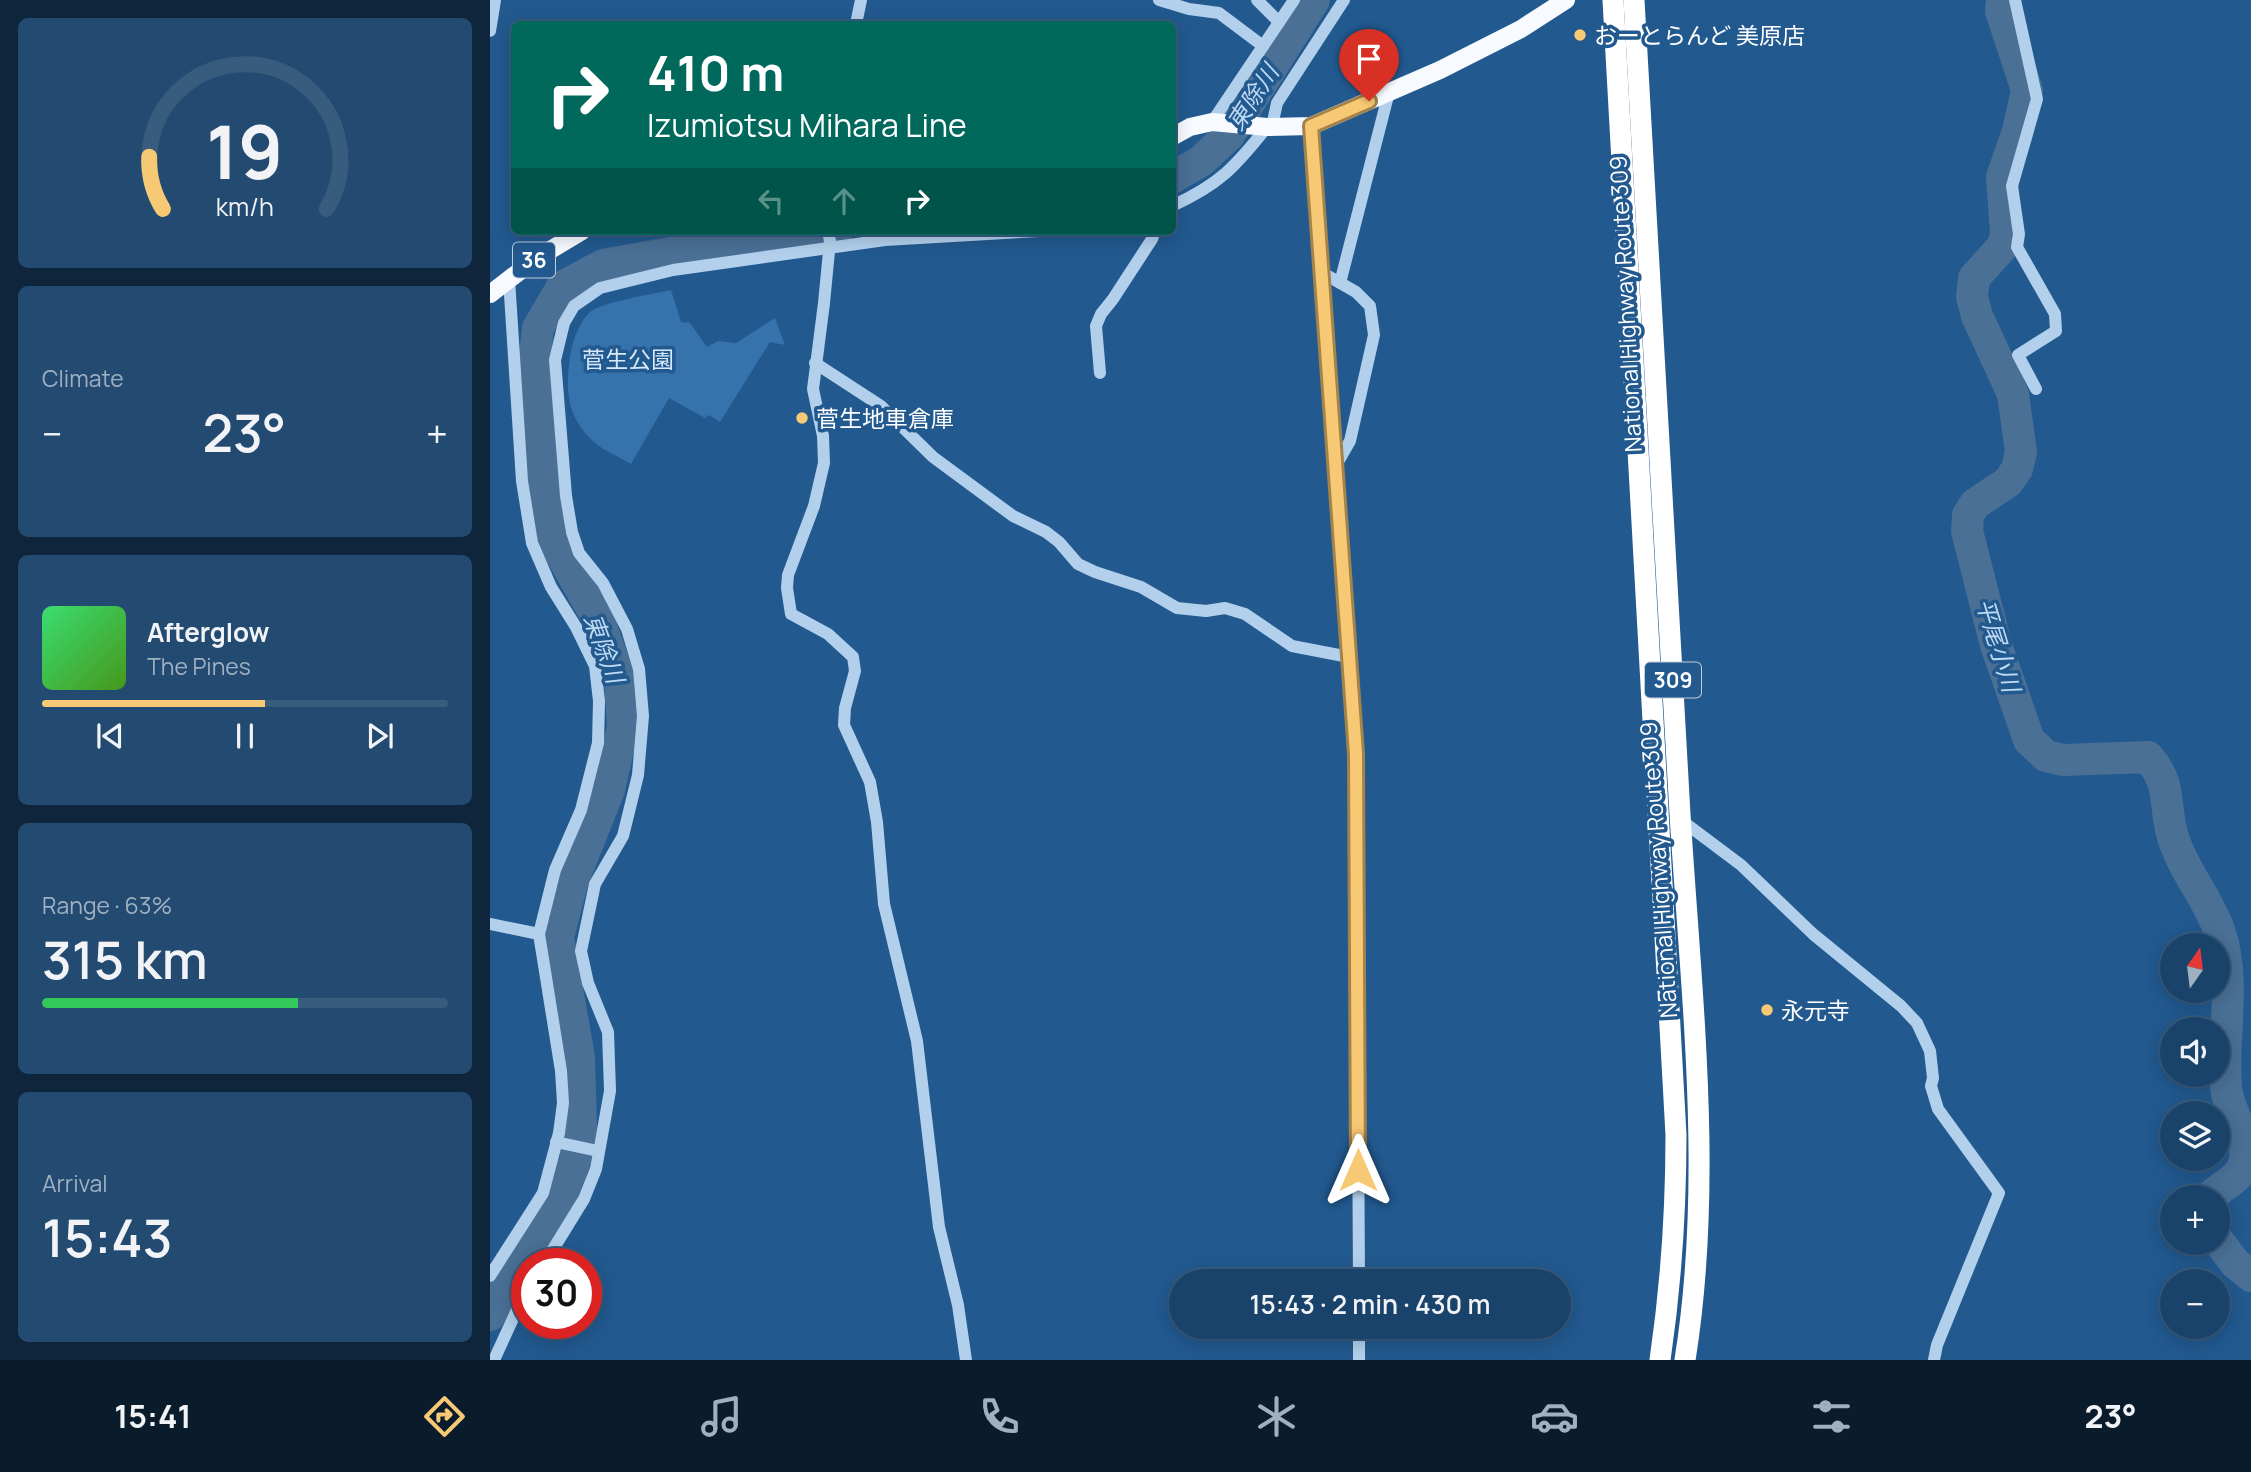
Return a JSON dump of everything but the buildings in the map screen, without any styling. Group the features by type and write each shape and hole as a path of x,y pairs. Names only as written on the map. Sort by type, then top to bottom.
{"highway":[{"name":"National Highway Route 309","path":"1613,0 1670,820 1698,1080 1695,1274 1685,1360"},
{"name":"National Highway Route 309","path":"1634,0 1670,820 1676,1193 1670,1293 1660,1360"}],"main road":[{"path":"1176,134 1191,127 1216,122 1311,126 1440,70 1521,29 1566,0"},
{"name":"36","path":"490,294 537,258 575,235"}],"street":[{"path":"490,31 495,0"},
{"path":"857,21 861,0"},
{"path":"1159,0 1189,9 1219,13 1263,46"},
{"path":"1257,0 1279,22"},
{"path":"1216,122 1294,0"},
{"path":"1176,204 1204,191 1224,177 1265,126 1344,0"},
{"path":"2015,0 2038,99 2012,186 2019,234 2017,247 2055,314 2056,331 2018,355 2036,389"},
{"path":"1340,283 1389,92"},
{"path":"1311,126 1356,754 1359,1269"},
{"path":"554,1248 584,1199 596,1169 610,1091 608,1032 588,983 581,951 595,884 623,836 638,775 643,716 639,668 627,629 603,583 579,553 572,532 566,496 555,360 564,323 574,306 600,288 673,270 829,240 970,235"},
{"path":"1100,373 1097,326 1101,314 1154,235"},
{"path":"829,240 813,389 823,436 824,463 814,506 789,575 787,588 792,614 828,634 853,657 855,671 845,708 844,724 870,782 877,822 884,904 917,1041 939,1227 958,1305 966,1360"},
{"path":"1321,272 1356,292 1370,306 1374,335 1350,441 1335,468"},
{"path":"490,1276 542,1193 556,1142 563,1103 561,1071 539,934 555,870 581,810 598,743 599,701 595,666 576,627 551,587 532,543 522,481 509,279"},
{"path":"814,363 881,406 943,465 1013,516 1046,532 1059,542 1078,564 1141,587 1177,608 1206,611 1224,608 1245,614 1292,646 1349,657"},
{"path":"1670,820 1741,865 1813,934 1901,1006 1917,1023 1930,1051 1933,1078 1931,1086 1938,1109 1999,1193 1937,1345 1934,1360"},
{"path":"490,924 539,934"},
{"path":"556,1142 598,1151"},
{"path":"494,1360 511,1323"},
{"path":"1359,1339 1359,1360"}],"green space":[{"name":"菅生公園","path":"671,290 681,322 690,323 707,347 718,341 736,343 775,318 785,345 770,342 720,422 709,415 705,418 669,398 631,464 598,445 585,433 573,413 568,392 572,346 582,323 594,309"}],"waterway":[{"name":"東除川","path":"1176,176 1201,161 1229,135 1314,0"},
{"name":"平尾小川","path":"2002,0 2001,11 2027,90 2018,131 2002,177 2006,234 2003,246 1974,278 1972,297 1977,316 2013,394 2021,452 2017,469 2008,482 1975,504 1968,515 1967,531 1996,645 2029,740 2046,756 2063,760 2148,757 2161,777 2177,849 2209,908 2225,952 2228,990 2226,1087 2242,1136 2245,1155 2242,1170 2225,1185"},
{"name":"東除川","path":"490,1315 561,1196 575,1161 581,1128 579,1057 558,937 573,880 609,790 623,727 620,679 599,621 553,540 542,469 534,365 538,328 562,287 603,265 732,242 799,235"},
{"name":"平尾小川","path":"2229,1255 2251,1276"}],"place":[{"name":"おーとらんど 美原店","path":"1580,35"},
{"name":"菅生地車倉庫","path":"802,418"},
{"name":"永元寺","path":"1767,1010"}],"route":[{"path":"1358,1170 1356,754 1311,126 1369,101"}]}
